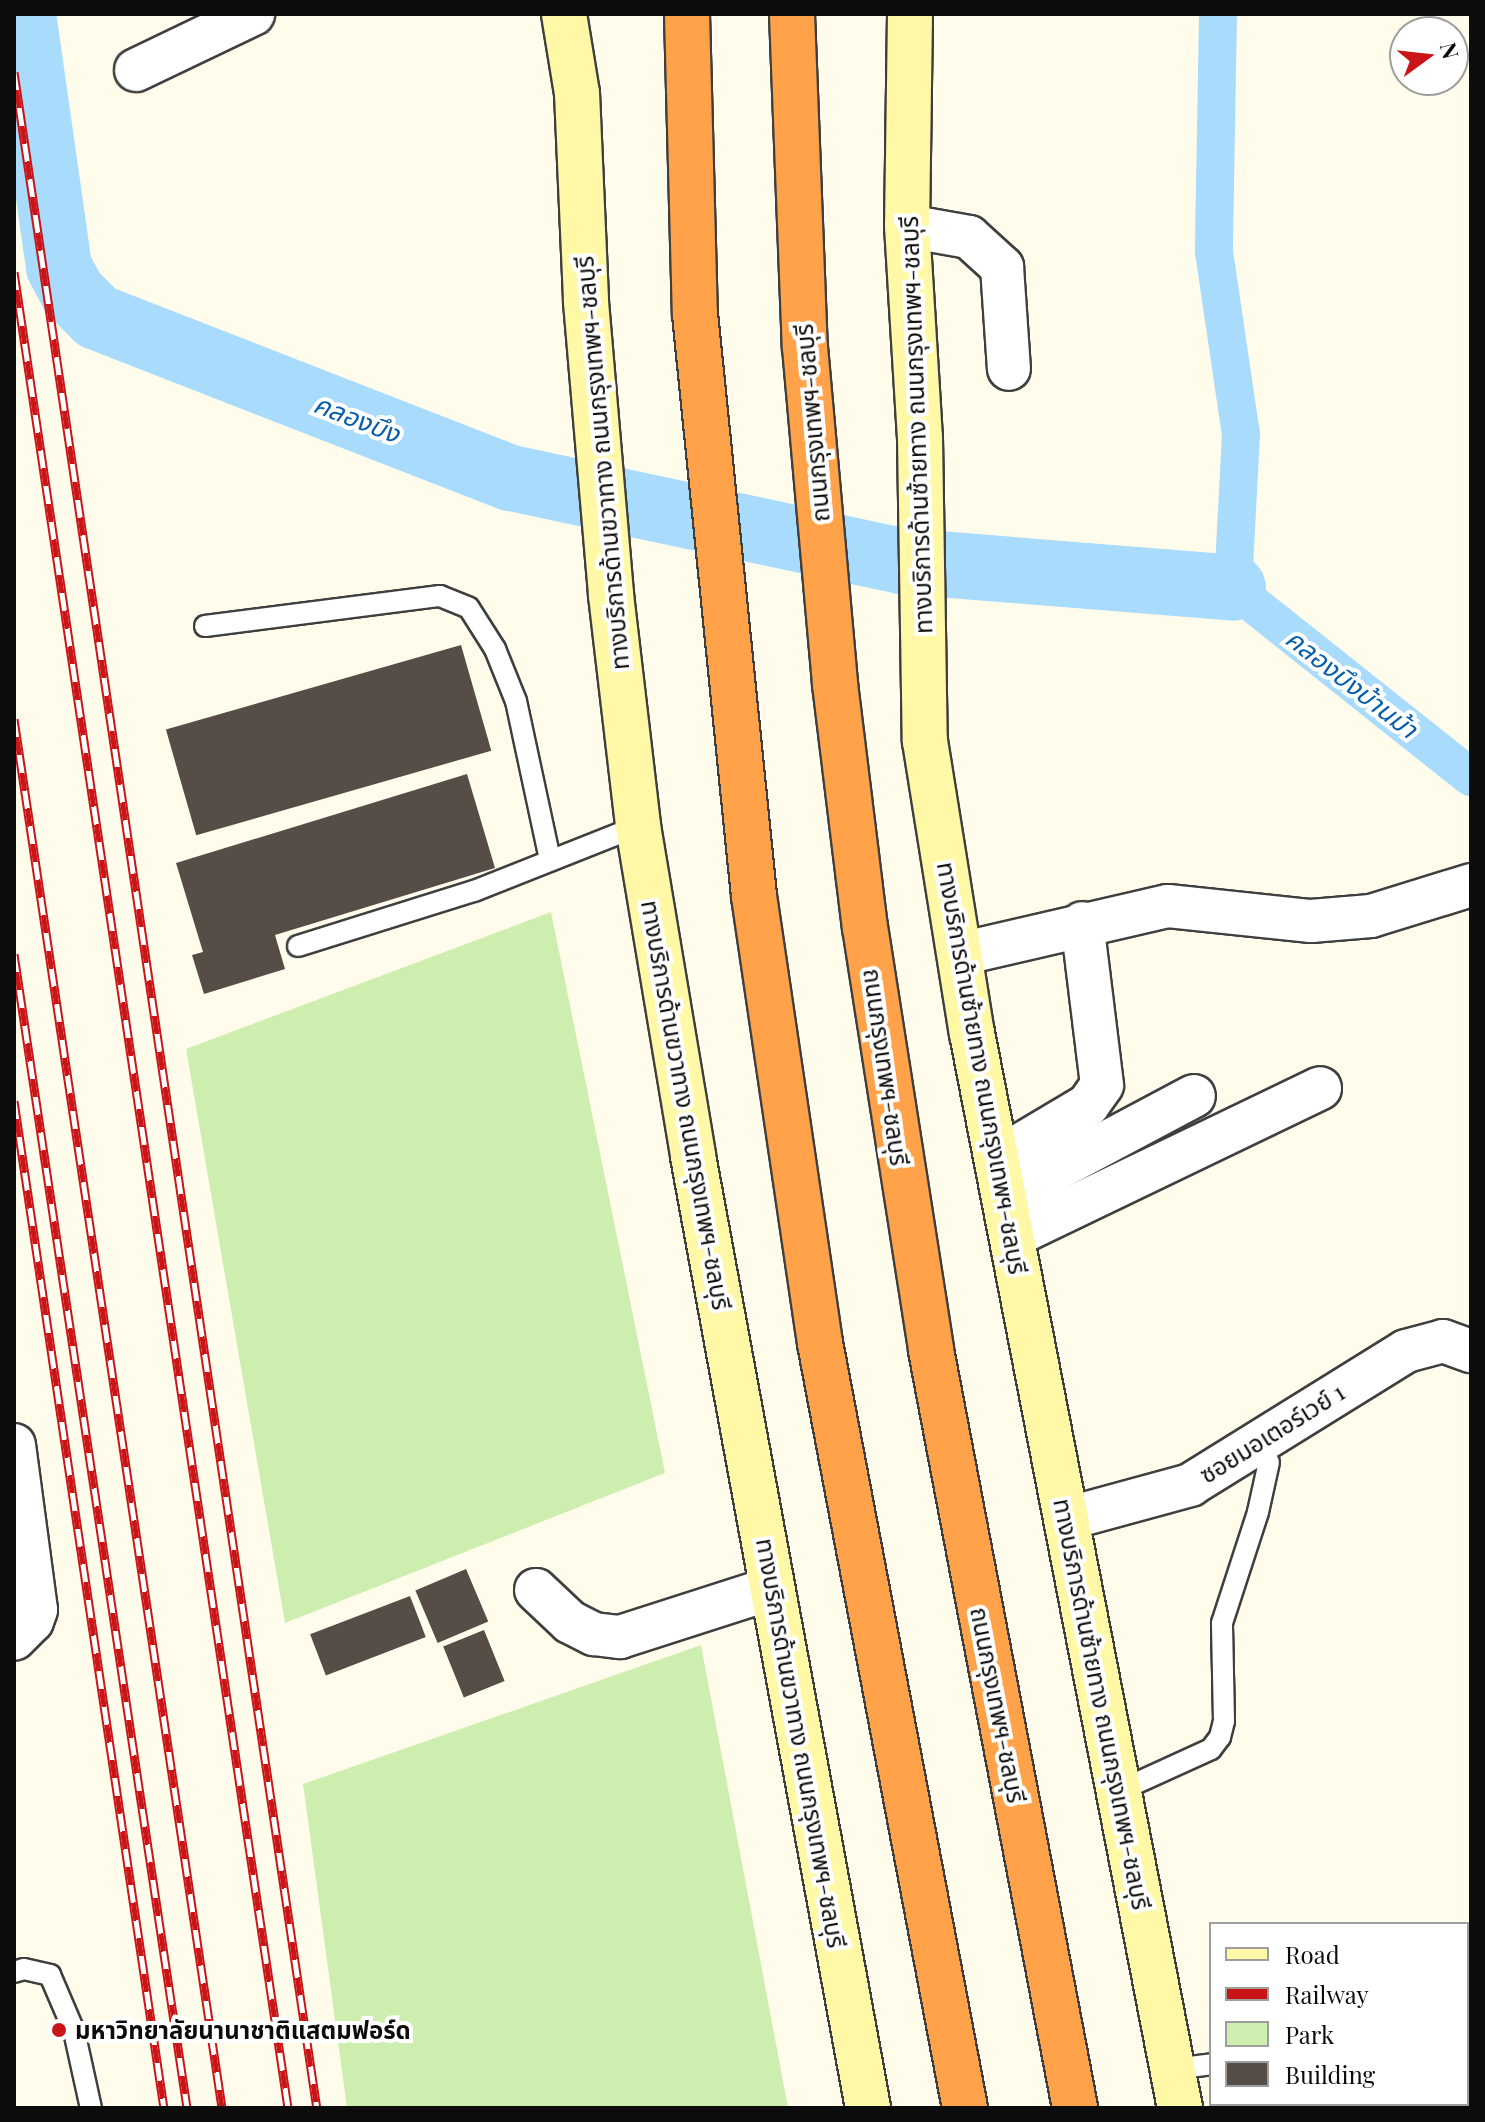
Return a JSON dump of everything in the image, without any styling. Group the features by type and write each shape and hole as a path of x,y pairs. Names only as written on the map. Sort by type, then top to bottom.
{"highway":[{"path":"687,14 695,314 730,705 784,1116 820,1343 965,2108"},
{"name":"ถนนกรุงเทพฯ-ชลบุรี","path":"792,14 805,347 835,684 865,927 931,1350 1075,2108"}],"main road":[{"name":"ทางบริการด้านขวาทาง ถนนกรุงเทพฯ-ชลบุรี","path":"564,14 577,93 586,302 611,595 638,826 868,2108"},
{"name":"ทางบริการด้านขวาทาง ถนนกรุงเทพฯ-ชลบุรี","path":"577,93 587,14"},
{"name":"ทางบริการด้านซ้ายทาง ถนนกรุงเทพฯ-ชลบุรี","path":"910,14 907,226 920,438 925,741 1004,1198 1119,1791 1188,2080"}],"street":[{"path":"136,70 253,14"},
{"path":"907,226 969,237 1002,267 1009,369"},
{"path":"960,954 1082,923 1168,906 1311,921 1371,916 1471,885"},
{"path":"1004,1198 1088,1105 1102,1085 1082,923"},
{"path":"1004,1198 1320,1088"},
{"path":"1004,1198 1194,1096"},
{"name":"ซอยมอเตอร์เวย์ 1","path":"1066,1519 1190,1485 1406,1351 1443,1341 1471,1351"},
{"path":"14,1445 36,1610 14,1639"},
{"path":"536,1590 570,1622 594,1634 620,1637 773,1588"}],"lane":[{"path":"205,626 440,596 469,608 495,649 516,701 550,860"},
{"path":"298,946 474,891 638,826"},
{"path":"1119,1791 1211,1749 1220,1737 1224,1721 1222,1623 1269,1462"},
{"path":"14,1972 24,1969 50,1975 74,2031 91,2108"}],"green space":[{"path":"551,912 665,1473 285,1623 186,1049"},
{"path":"701,1645 788,2108 347,2108 303,1784"}],"building":[{"path":"461,645 491,751 196,835 166,730"},
{"path":"467,774 495,868 275,935 285,969 204,994 192,955 203,952 176,863"},
{"path":"466,1569 488,1621 438,1643 415,1590"},
{"path":"410,1596 426,1637 326,1675 310,1634"},
{"path":"484,1630 505,1681 464,1697 443,1646"}],"waterway":[{"name":"คลองบึง","path":"23,14 59,267 73,293 97,317 511,478 901,561 1233,588"},
{"name":"คลองบึงบ้านม้า","path":"1218,14 1214,252 1241,434 1233,588 1471,777"}],"railway":[{"path":"14,72 317,2108"},
{"path":"14,272 288,2108"},
{"path":"14,719 222,2108"},
{"path":"14,954 187,2108"},
{"path":"14,1101 164,2108"}],"place":[{"name":"มหาวิทยาลัยนานาชาติแสตมฟอร์ด","path":"59,2030"}]}
